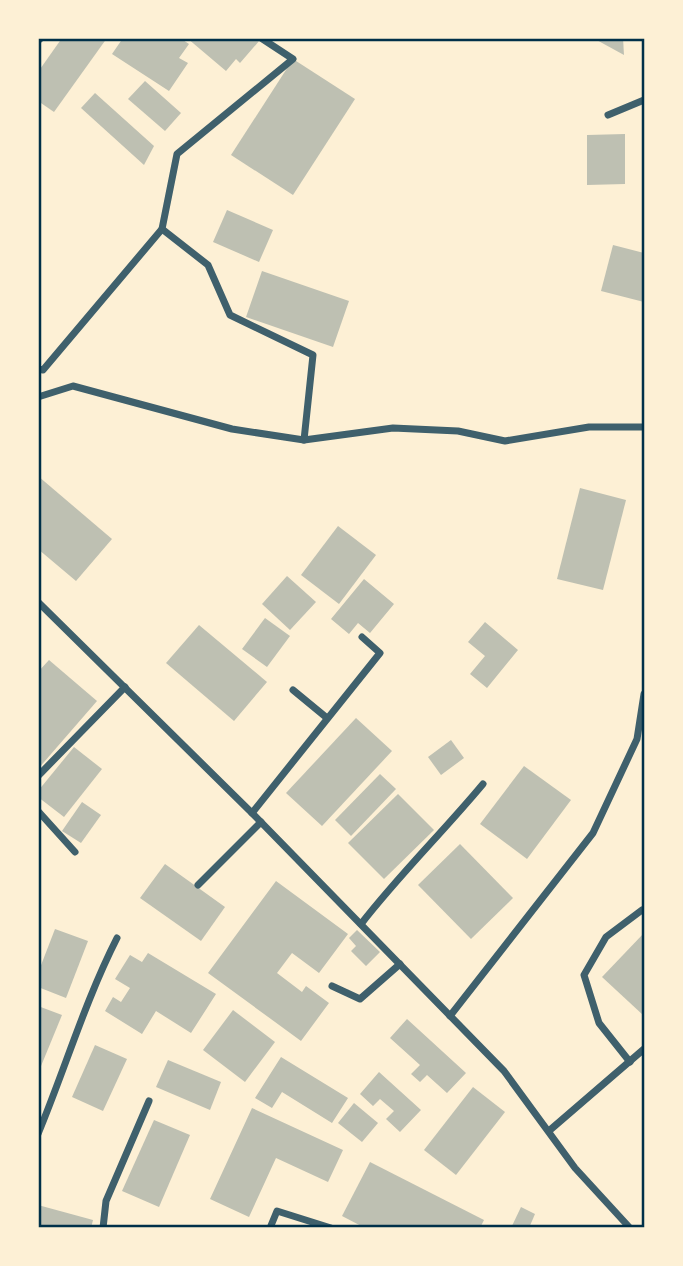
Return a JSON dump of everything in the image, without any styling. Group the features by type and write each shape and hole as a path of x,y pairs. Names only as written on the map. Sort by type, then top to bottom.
{"street":[{"path":"38,369 43,370 162,229 177,153 293,59 261,38"},
{"path":"608,115 645,100"},
{"path":"162,229 208,265 230,315 313,355 304,440"},
{"path":"38,397 73,386 233,429 304,440 393,428 457,431 505,441 589,427 645,427"},
{"path":"38,602 261,822 504,1071 550,1130 575,1168 630,1227"},
{"path":"252,813 380,653 362,637"},
{"path":"38,776 125,687"},
{"path":"293,690 327,718"},
{"path":"450,1016 593,834 637,739 645,694"},
{"path":"361,924 392,885 441,834 483,784"},
{"path":"38,811 75,852"},
{"path":"198,884 261,822"},
{"path":"630,1062 599,1023 584,975 606,937 642,910"},
{"path":"38,1134 64,1072 75,1033 117,938"},
{"path":"332,986 360,999 400,964"},
{"path":"550,1130 645,1049"},
{"path":"103,1227 106,1200 149,1101"},
{"path":"270,1227 277,1211 331,1227"}],"building":[{"path":"62,38 107,38 54,112 38,101 38,72"},
{"path":"123,38 180,38 189,44 179,58 188,63 169,91 112,54"},
{"path":"187,38 260,40 240,63 236,59 226,71"},
{"path":"593,38 623,38 624,55"},
{"path":"293,59 355,99 293,195 231,155"},
{"path":"145,81 181,113 165,131 128,99"},
{"path":"95,93 154,146 144,165 81,108"},
{"path":"625,134 625,184 587,185 587,135"},
{"path":"227,210 273,230 259,262 213,242"},
{"path":"613,245 644,253 644,302 601,291"},
{"path":"262,271 349,301 333,347 246,317"},
{"path":"38,476 112,539 76,581 38,549"},
{"path":"580,488 626,500 603,590 557,579"},
{"path":"338,526 376,555 339,604 301,575"},
{"path":"287,576 316,602 290,630 262,604"},
{"path":"364,579 394,604 370,633 358,623 349,634 331,619"},
{"path":"265,618 290,636 267,667 242,649"},
{"path":"485,622 518,650 487,688 470,674 485,656 468,642"},
{"path":"199,625 267,682 234,721 166,663"},
{"path":"49,660 97,701 38,769 38,672"},
{"path":"356,718 392,751 322,826 286,793"},
{"path":"451,740 464,758 441,775 428,757"},
{"path":"74,747 102,769 64,817 38,797 38,791"},
{"path":"524,766 571,800 527,859 480,824"},
{"path":"380,774 396,789 351,836 335,820"},
{"path":"398,794 434,830 384,879 348,843"},
{"path":"82,802 101,815 81,843 62,831"},
{"path":"460,844 513,898 471,939 418,885"},
{"path":"165,864 225,907 201,941 140,898"},
{"path":"276,881 348,934 319,973 292,953 277,973 302,992 306,986 329,1003 301,1041 208,973"},
{"path":"55,929 88,941 66,998 38,987 38,973"},
{"path":"357,930 380,952 366,966 351,951 356,946 349,938"},
{"path":"644,933 644,1014 643,1015 602,977"},
{"path":"148,953 216,994 191,1033 156,1011 142,1034 105,1011 113,997 121,1002 130,988 115,979 130,955 142,962"},
{"path":"38,1006 62,1015 39,1071 38,1071"},
{"path":"233,1010 275,1042 245,1082 203,1050"},
{"path":"407,1019 466,1073 447,1093 427,1075 420,1082 411,1074 420,1065 390,1038"},
{"path":"95,1045 127,1059 103,1111 72,1097"},
{"path":"281,1057 348,1098 332,1123 282,1092 272,1108 255,1098"},
{"path":"168,1060 221,1082 210,1110 156,1087"},
{"path":"379,1072 421,1110 400,1132 386,1119 394,1111 380,1099 373,1106 360,1094"},
{"path":"473,1087 505,1112 456,1175 424,1150"},
{"path":"354,1103 378,1123 362,1142 338,1123"},
{"path":"252,1108 343,1150 328,1182 276,1158 249,1217 210,1199"},
{"path":"154,1120 190,1135 159,1207 122,1191"},
{"path":"370,1162 484,1220 480,1228 365,1228 342,1216"},
{"path":"38,1205 93,1220 91,1228 38,1228"},
{"path":"521,1207 535,1214 529,1228 511,1228"}]}
